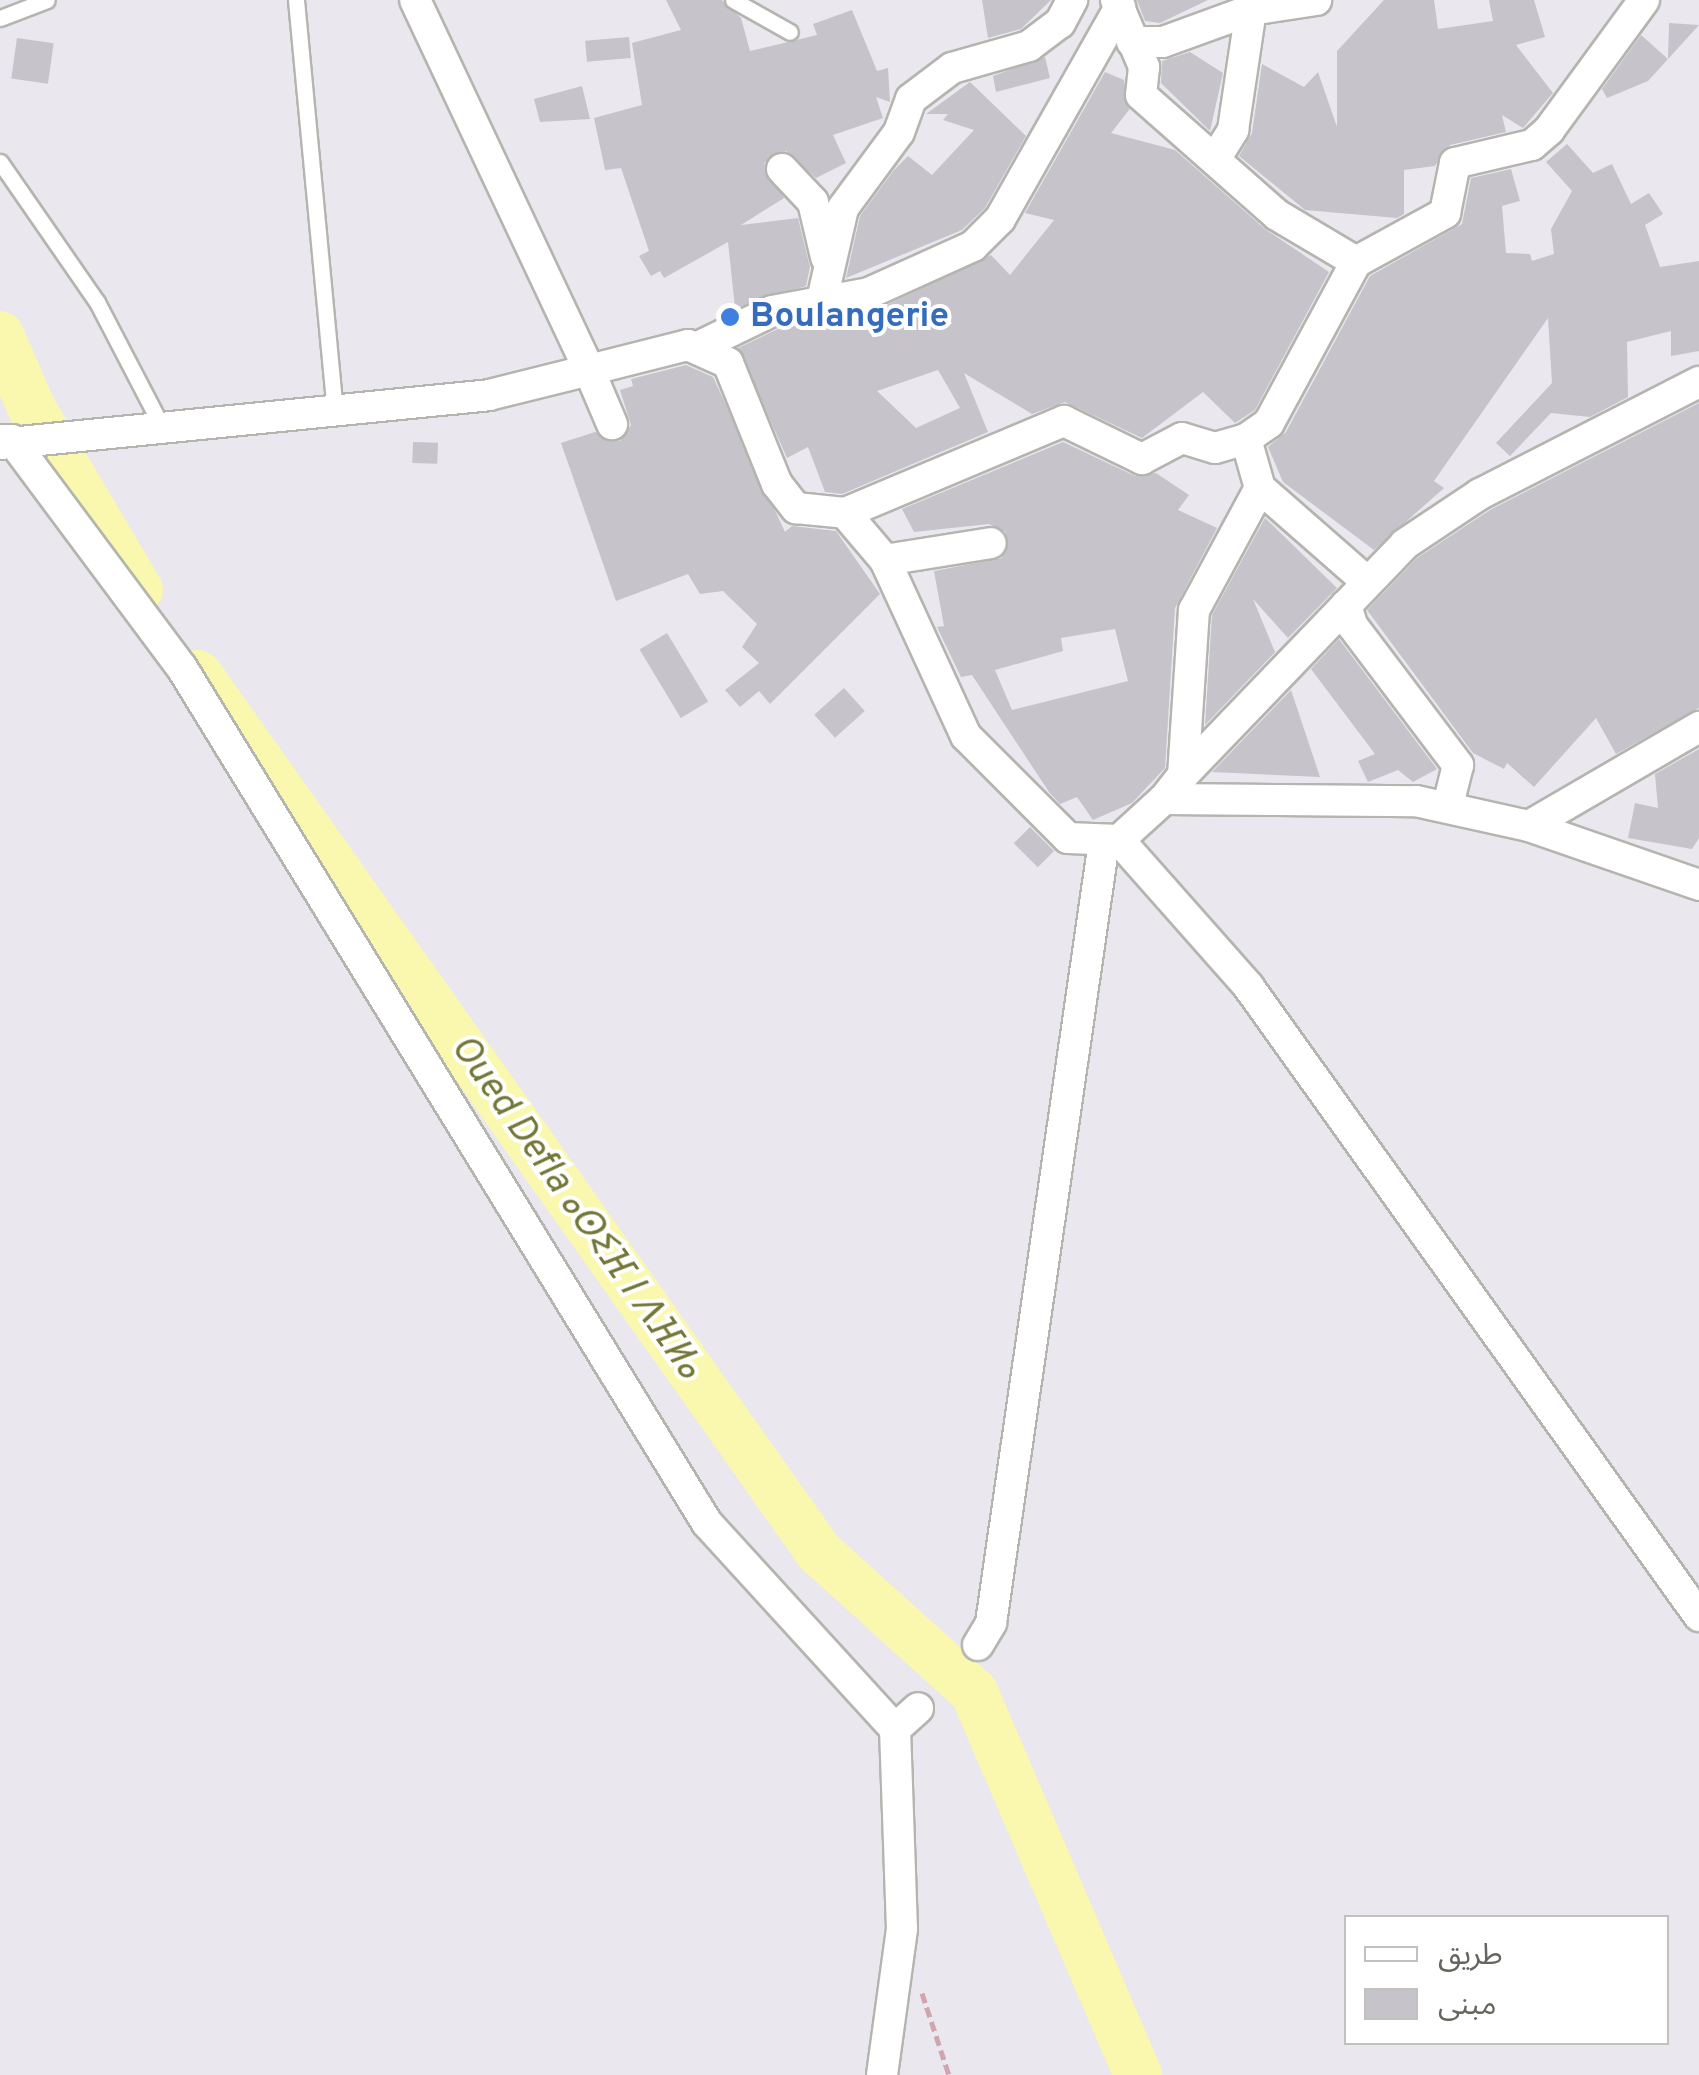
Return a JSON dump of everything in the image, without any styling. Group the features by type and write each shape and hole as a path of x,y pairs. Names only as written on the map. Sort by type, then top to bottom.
{"street":[{"path":"415,0 612,424"},
{"path":"822,300 826,258 843,208 920,89 952,68 1029,46 1060,23 1072,0"},
{"path":"1132,42 1163,42 1251,5 1316,0"},
{"path":"698,347 728,362 762,437 761,458 796,508 845,513 1064,421 1142,459 1182,438 1214,448 1246,439 1269,423 1356,262 1445,214 1454,163 1532,144 1549,130 1644,0"},
{"path":"1118,3 1144,67 1141,95 1217,156 1278,215 1356,262"},
{"path":"6,441 152,426 335,414 508,392 698,347 772,311 869,292 986,232 1118,3"},
{"path":"1217,156 1233,130 1251,5"},
{"path":"782,169 813,202 826,258"},
{"path":"978,1645 990,1622 1111,841 1174,786 1365,580 1480,494 1699,382"},
{"path":"1246,439 1260,488 1365,580"},
{"path":"6,441 182,668 707,1523 895,1729 902,1929 882,2075"},
{"path":"1174,786 1194,610 1260,488"},
{"path":"845,513 885,560 966,736 1050,825 1068,838 1111,841 1248,986 1699,1616"},
{"path":"885,560 992,543"},
{"path":"1346,604 1352,625 1458,765 1448,805"},
{"path":"1529,826 1699,727"},
{"path":"1174,786 1448,805 1529,826 1699,885"},
{"path":"895,1729 918,1708"}],"lane":[{"path":"0,18 47,0"},
{"path":"296,0 304,126 334,346 335,414"},
{"path":"733,0 790,32"},
{"path":"0,162 98,302 152,426"}],"path":[{"path":"919,1984 949,2075"}],"building":[{"path":"666,0 722,0 741,18 750,51 817,35 813,24 852,10 877,71 888,68 890,102 876,97 883,118 833,135 846,163 816,178 786,151 764,163 784,198 741,225 798,218 810,267 806,286 735,308 728,242 664,278 660,271 651,276 639,256 649,251 621,168 605,170 594,118 642,105 632,43 681,30"},
{"path":"982,0 1051,0 1021,29 988,38"},
{"path":"1137,0 1208,0 1160,23 1145,21"},
{"path":"1384,0 1434,0 1438,29 1493,21 1489,0 1534,0 1545,37 1516,45 1553,93 1523,128 1502,115 1506,132 1450,145 1435,166 1404,170 1404,214 1397,218 1305,210 1239,156 1252,133 1262,64 1304,87 1318,72 1337,127 1337,51"},
{"path":"1669,23 1699,25 1648,81 1607,98 1602,89 1641,35 1668,59"},
{"path":"629,37 631,58 587,62 585,41"},
{"path":"17,38 54,43 48,84 11,79"},
{"path":"1190,52 1223,73 1210,131 1161,83 1162,61"},
{"path":"1045,57 1050,78 996,92 993,76"},
{"path":"1105,72 1124,80 1129,110 1111,133 1175,150 1265,229 1329,272 1255,410 1235,423 1203,392 1142,438 1065,402 1032,414 964,373 988,432 842,494 825,492 808,447 787,458 738,348 778,329 876,310 991,255 1010,275 1054,220 1025,213","holes":["938,370 960,408 916,428 877,391"]},
{"path":"970,82 1026,136 985,208 962,230 846,278 860,216 894,170 908,156 932,175 974,130 943,120 948,114 926,114"},
{"path":"582,86 590,119 540,122 534,99"},
{"path":"1567,144 1593,173 1612,164 1631,204 1649,193 1663,214 1645,225 1660,267 1699,261 1699,351 1671,356 1671,331 1627,342 1628,397 1590,417 1551,413 1510,456 1496,443 1552,383 1548,318 1434,481 1444,488 1374,550 1283,482 1268,447 1286,432 1370,276 1462,224 1471,178 1511,169 1520,201 1502,206 1506,253 1530,254 1532,261 1554,254 1551,229 1572,191 1546,162"},
{"path":"686,365 713,377 785,532 792,526 836,531 880,594 770,704 759,691 740,707 725,690 759,663 742,647 757,624 723,591 700,594 688,574 616,601 561,443 595,432 620,441 631,425 620,390 633,386 631,379"},
{"path":"1699,403 1699,708 1616,754 1596,718 1534,787 1507,763 1504,769 1473,753 1367,610 1417,558 1490,510"},
{"path":"413,442 438,443 437,464 412,463"},
{"path":"1063,442 1135,476 1156,473 1189,495 1178,510 1217,528 1175,608 1165,768 1132,803 1093,820 1077,797 1060,804 972,675 961,677 937,627 944,626 934,571 1002,558 1006,532 989,524 914,532 902,509","holes":["1115,629 1128,681 1012,710 995,670 1063,651 1061,638"]},
{"path":"1265,518 1337,588 1288,638 1253,599 1275,652 1205,725 1212,615"},
{"path":"667,633 708,702 681,718 640,649"},
{"path":"1339,639 1437,769 1413,782 1398,770 1368,782 1358,761 1375,754 1311,669"},
{"path":"844,688 865,711 835,738 814,715"},
{"path":"1291,690 1320,777 1212,772"},
{"path":"1699,749 1699,838 1692,849 1628,838 1635,803 1658,808 1655,774"},
{"path":"1030,827 1054,851 1038,867 1014,843"}],"waterway":[{"name":"Oued Defla ⴰⵙⵉⴼ ⵏ ⴷⴼⵍⴰ","path":"0,335 32,409 139,590"},
{"name":"Oued Defla ⴰⵙⵉⴼ ⵏ ⴷⴼⵍⴰ","path":"198,674 819,1552 974,1692 1138,2075"}],"place":[{"name":"Boulangerie","path":"730,317"}]}
